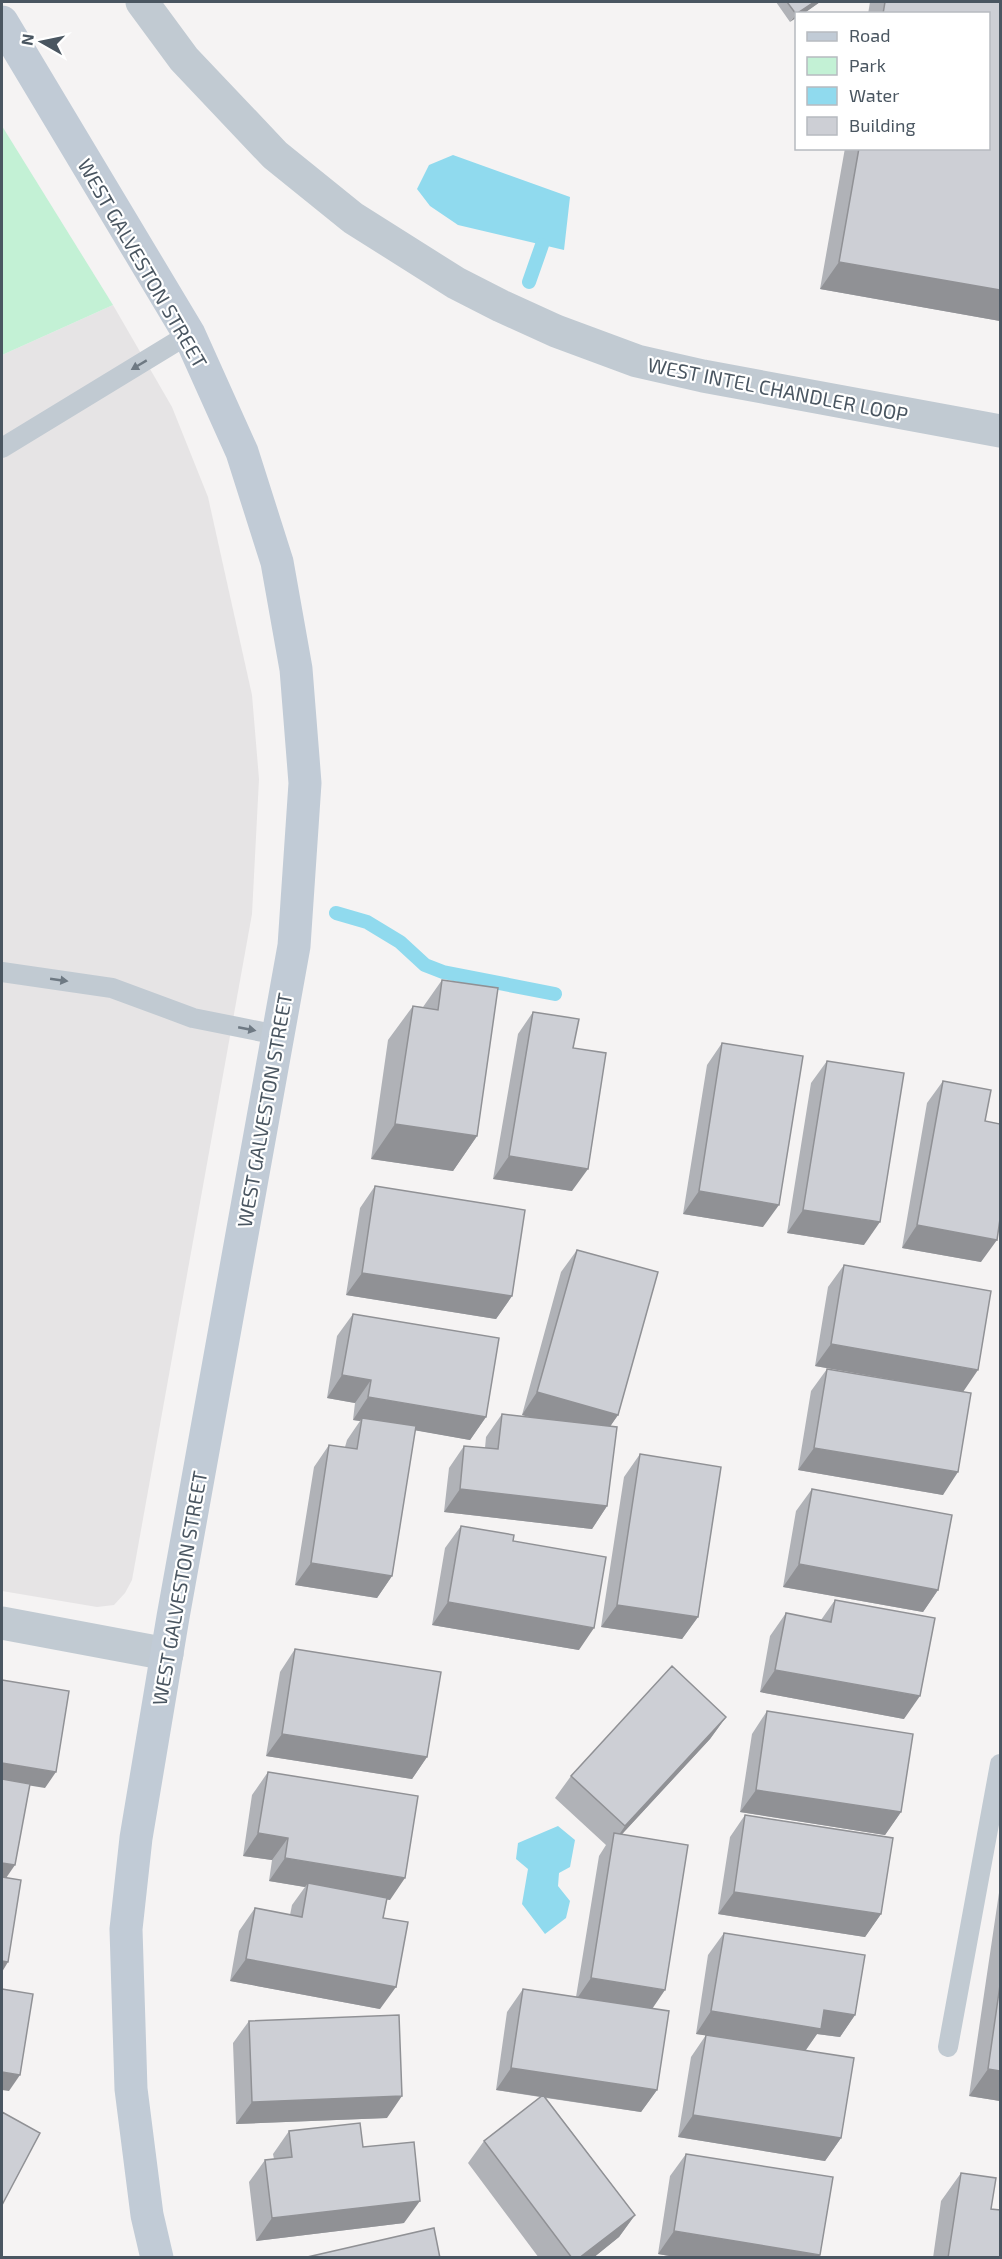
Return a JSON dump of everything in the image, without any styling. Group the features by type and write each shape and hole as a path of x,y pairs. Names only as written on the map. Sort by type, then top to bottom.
{"street":[{"name":"WEST INTEL CHANDLER LOOP","path":"142,2 184,59 274,155 352,218 456,283 501,306 556,331 637,361 713,379 1000,431"},
{"name":"WEST GALVESTON STREET","path":"2,22 189,334 246,463 277,562 296,669 305,783 294,946 167,1654 136,1838 126,1929 131,2089 147,2215 157,2258"},
{"path":"2,1623 167,1654"}],"lane":[{"path":"2,448 189,334"},
{"path":"2,972 112,988 193,1018 278,1035"},
{"path":"948,2047 1000,1764"}],"shaded area":[{"path":"113,305 172,407 208,497 252,695 259,779 252,914 132,1580 125,1593 114,1605 97,1607 2,1591 2,355"}],"green space":[{"path":"2,126 113,305 2,355"}],"water":[{"path":"453,155 570,197 564,250 458,225 430,206 417,189 429,165"},
{"path":"558,1826 575,1840 570,1867 559,1873 558,1886 570,1901 566,1918 545,1934 522,1904 528,1869 516,1859 518,1843"}],"building":[{"path":"787,2 814,2 799,12 795,13"},
{"path":"885,2 1000,2 1000,290 839,262 859,150 990,150 990,12 883,12"},
{"path":"442,980 498,988 477,1136 395,1124 413,1006 438,1010"},
{"path":"533,1012 579,1019 573,1048 606,1053 588,1169 509,1156"},
{"path":"722,1043 803,1056 779,1205 699,1191"},
{"path":"827,1061 904,1073 880,1222 803,1210"},
{"path":"943,1081 991,1090 985,1121 1000,1124 1000,1219 997,1240 917,1225"},
{"path":"375,1186 525,1210 512,1296 362,1273"},
{"path":"577,1250 658,1272 618,1415 537,1392"},
{"path":"844,1265 991,1291 978,1370 831,1344"},
{"path":"353,1314 499,1338 486,1417 368,1397 371,1380 342,1375"},
{"path":"827,1369 971,1393 958,1472 814,1448"},
{"path":"502,1414 617,1427 607,1506 460,1489 464,1446 498,1449"},
{"path":"362,1418 416,1426 392,1576 311,1563 329,1445 357,1449"},
{"path":"640,1454 721,1467 698,1617 617,1605"},
{"path":"812,1489 952,1515 938,1590 799,1564"},
{"path":"461,1526 514,1535 513,1541 606,1557 594,1628 448,1602"},
{"path":"835,1600 935,1618 920,1696 775,1670 786,1613 831,1622"},
{"path":"295,1649 441,1672 427,1757 282,1734"},
{"path":"672,1666 726,1717 625,1826 571,1776"},
{"path":"2,1680 69,1691 56,1772 2,1763"},
{"path":"767,1711 913,1734 901,1812 756,1790"},
{"path":"268,1772 418,1796 405,1878 285,1858 288,1838 258,1833"},
{"path":"2,1779 30,1784 15,1865 2,1863"},
{"path":"745,1815 893,1838 881,1914 734,1892"},
{"path":"614,1833 688,1845 665,1990 591,1978"},
{"path":"2,1877 21,1880 8,1962 2,1961"},
{"path":"308,1883 387,1898 383,1918 408,1922 396,1987 246,1959 255,1908 302,1917"},
{"path":"724,1933 865,1955 855,2015 824,2010 821,2029 711,2011"},
{"path":"1000,1985 1000,2071 988,2069"},
{"path":"2,1989 33,1994 20,2075 2,2072"},
{"path":"523,1989 669,2011 657,2090 511,2068"},
{"path":"399,2015 402,2096 252,2102 249,2021"},
{"path":"706,2035 854,2058 841,2138 693,2115"},
{"path":"543,2095 635,2215 579,2258 572,2258 484,2141"},
{"path":"2,2112 40,2133 2,2205"},
{"path":"360,2123 363,2147 414,2142 420,2201 272,2218 265,2160 292,2157 289,2131"},
{"path":"686,2154 833,2177 820,2255 674,2231"},
{"path":"961,2173 996,2178 991,2209 1000,2210 1000,2258 948,2258"},
{"path":"434,2228 440,2258 303,2258"}],"waterway":[{"path":"529,282 542,245"},
{"path":"336,913 367,922 400,942 425,965 443,972 555,994"}]}
